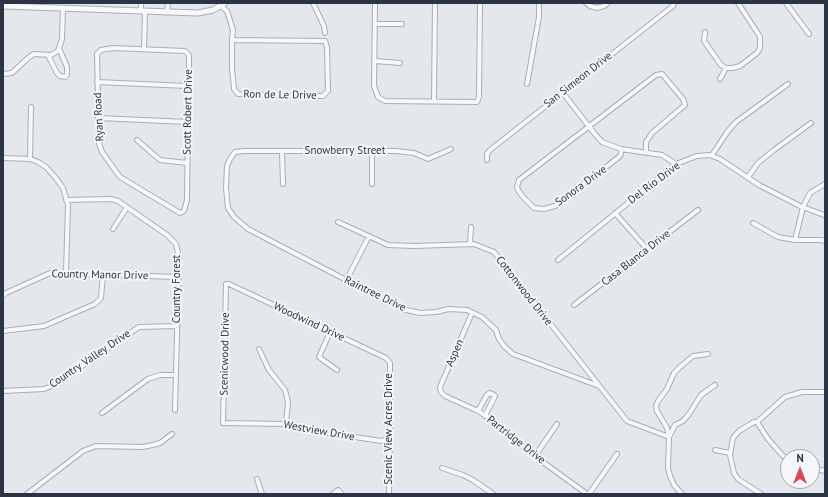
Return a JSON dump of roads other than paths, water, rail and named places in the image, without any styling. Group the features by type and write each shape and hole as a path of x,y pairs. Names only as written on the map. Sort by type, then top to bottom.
{"street":[{"path":"141,3 143,11 144,49"},
{"path":"167,12 168,3"},
{"path":"313,3 324,26 325,33"},
{"path":"434,101 435,3"},
{"path":"375,5 374,86 378,98 385,101 477,102 479,98 480,3"},
{"path":"526,84 539,17 539,3"},
{"path":"586,3 597,8 608,3"},
{"name":"San Simeon Drive","path":"487,160 487,154 490,150 673,6 674,3"},
{"path":"705,32 704,41 721,65 726,68 740,66 757,53 760,48 760,37 738,3"},
{"path":"786,3 809,34"},
{"path":"3,6 89,6 143,11 205,12 223,4"},
{"name":"Ron de Le Drive","path":"223,4 227,11 233,30 232,40 232,68 234,89 238,94 323,96 328,91 327,47 325,41 232,40"},
{"path":"3,74 12,73 34,54 48,55 58,51 63,32 66,6"},
{"path":"375,24 402,24"},
{"path":"48,55 57,74 65,78 67,74 67,67 59,48"},
{"name":"Ryan Road","path":"144,49 113,48 101,50 97,54 98,143 102,152 120,177 180,213"},
{"name":"Scott Robert Drive","path":"144,49 185,51 189,55 187,200 184,211 180,213"},
{"path":"375,61 400,63"},
{"path":"720,79 726,68"},
{"path":"589,126 656,75 662,74 683,99 685,105 652,133 646,142 646,152"},
{"path":"97,82 188,86"},
{"path":"788,84 736,122 712,155 730,165 759,185 803,207 824,215"},
{"path":"563,93 602,142 621,149 662,155 676,164"},
{"path":"30,159 31,107"},
{"path":"98,118 188,122"},
{"path":"748,177 758,163 811,123"},
{"name":"Sonora Drive","path":"589,126 519,180 517,186 518,190 534,208 544,209 555,206 619,157 621,154 621,149"},
{"path":"137,140 160,160 187,163"},
{"name":"Snowberry Street","path":"235,152 396,151 414,153 428,159 451,149"},
{"path":"282,151 282,184"},
{"path":"372,151 372,184"},
{"name":"Raintree Drive","path":"235,152 227,166 226,188 228,208 234,217 248,230 402,309 420,313 449,309 467,310 482,317 496,330 499,339 513,354 599,386"},
{"name":"Del Rio Drive","path":"558,260 676,164 697,156 712,155"},
{"path":"3,158 30,159 46,167 56,177 68,205 66,273"},
{"path":"795,240 803,207 810,193 825,184"},
{"name":"Country Forest","path":"66,200 111,199 118,201 167,235 176,244 179,258 175,410"},
{"path":"112,229 127,207"},
{"name":"Casa Blanca Drive","path":"574,305 698,210"},
{"path":"616,213 647,249"},
{"name":"Cottonwood Drive","path":"338,222 388,245 474,244 494,252 627,421 669,437"},
{"path":"753,223 778,237 795,240 825,241"},
{"path":"470,244 471,227"},
{"path":"346,281 369,236"},
{"name":"Country Manor Drive","path":"3,296 6,293 50,273 178,277"},
{"path":"3,331 44,326 95,304 100,298 102,274"},
{"name":"Woodwind Drive","path":"226,284 229,284 386,358 390,363"},
{"name":"Scenicwood Drive","path":"223,423 226,284"},
{"name":"Aspen","path":"441,392 440,387 472,313"},
{"name":"Country Valley Drive","path":"3,391 44,389 54,385 138,327 177,326"},
{"path":"330,332 319,357 337,370"},
{"path":"259,349 269,370 285,390 288,402 286,424"},
{"path":"682,494 674,485 670,476 668,468 669,437 656,406 667,389 674,373 680,367 693,356 708,354"},
{"name":"Scenic View Acres Drive","path":"389,494 390,363"},
{"path":"102,413 148,379 160,375 176,375"},
{"path":"669,437 675,425 683,421 701,395 715,385"},
{"name":"Partridge Drive","path":"441,392 445,396 478,411 494,421 535,456 588,494"},
{"path":"760,494 738,479 734,473 730,453 733,438 739,431 754,422 757,422 785,397 802,392 825,392"},
{"path":"478,411 487,395 490,393 494,395 495,396 485,416"},
{"path":"757,422 768,439 780,453"},
{"name":"Westview Drive","path":"223,423 286,424 302,429 381,441 390,439"},
{"path":"535,456 557,424"},
{"path":"27,494 83,451 96,446 142,447 153,445 160,443 172,434"},
{"path":"715,450 730,453"},
{"path":"588,494 618,454"},
{"path":"442,468 473,480 492,494"},
{"path":"257,479 262,494"},
{"path":"333,494 338,490 342,494"}]}
